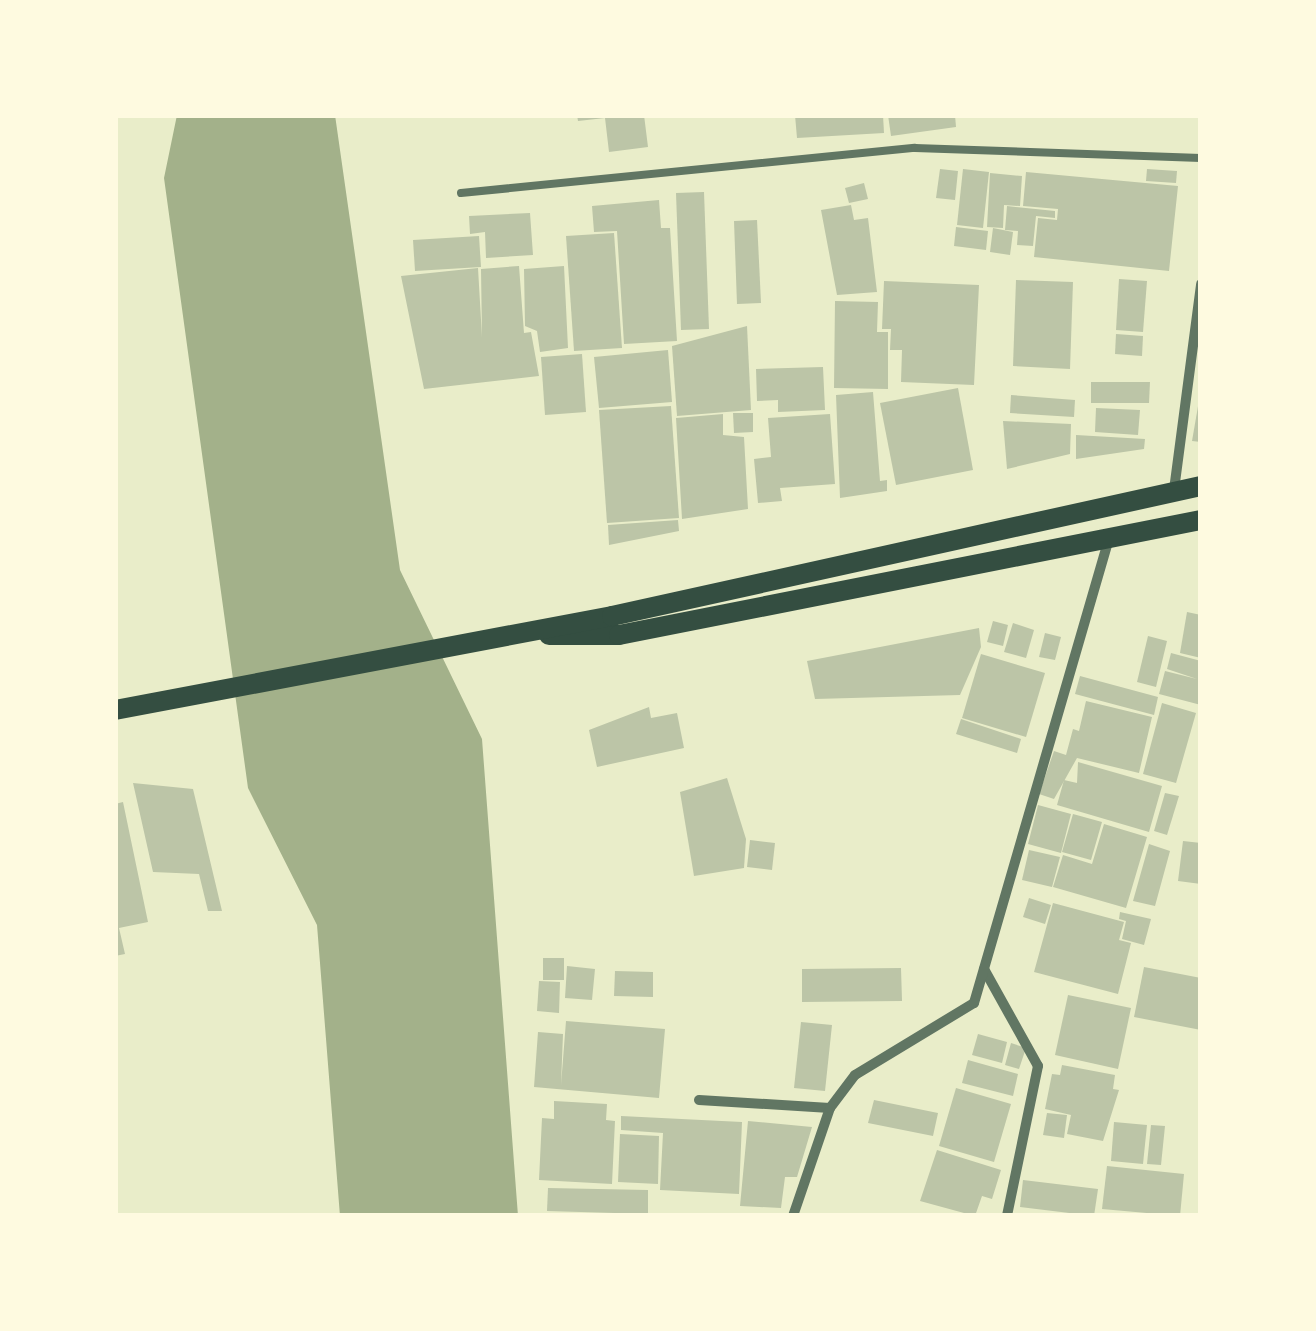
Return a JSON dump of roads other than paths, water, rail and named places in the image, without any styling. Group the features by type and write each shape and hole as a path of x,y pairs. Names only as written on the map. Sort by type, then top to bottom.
{"main road":[{"path":"616,626 1201,486"},
{"path":"115,710 484,635 616,626 1201,520"}],"street":[{"path":"1174,490 1201,284"},
{"path":"793,1216 830,1108 855,1074 974,1003 1110,535"},
{"path":"984,969 1038,1066 1008,1216"},
{"path":"698,1100 830,1108"}],"lane":[{"path":"460,193 915,148 1201,158"}]}
